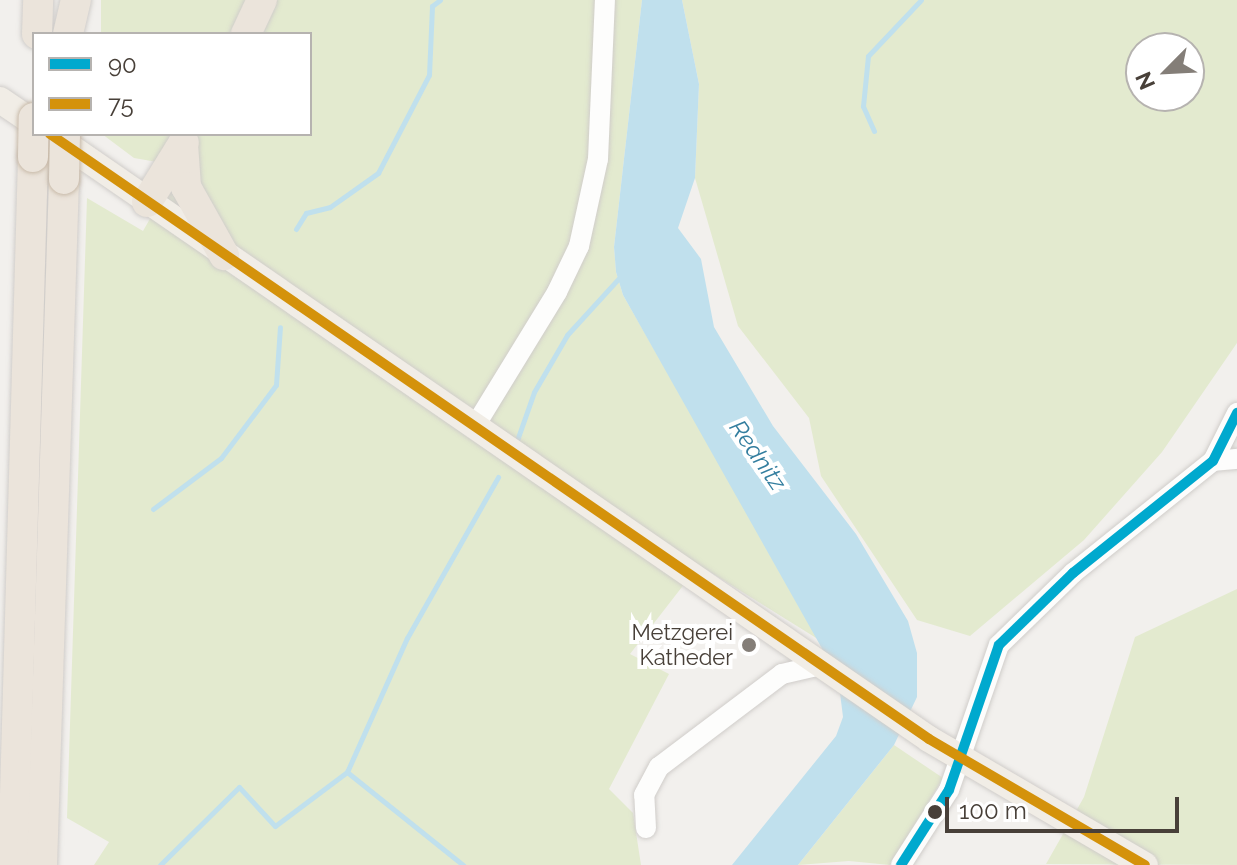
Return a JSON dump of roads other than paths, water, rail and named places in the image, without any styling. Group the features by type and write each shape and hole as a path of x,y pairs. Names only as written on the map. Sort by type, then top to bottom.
{"highway":[{"path":"37,32 38,0"},
{"path":"67,32 69,0"},
{"path":"68,32 76,0"},
{"path":"247,32 262,0"},
{"path":"13,865 30,819 65,136"},
{"path":"147,202 186,139"},
{"path":"186,139 186,187 224,255"},
{"path":"42,145 30,819 42,865"}],"main road":[{"path":"0,100 32,119"},
{"path":"42,145 147,202 691,572 959,759 1145,865"}],"street":[{"path":"475,426 557,292 579,246 598,159 605,0"},
{"path":"901,865 949,790 999,645 1073,573 1213,461 1237,413"},
{"path":"1213,461 1237,459"},
{"path":"646,828 644,795 659,767 782,674 828,670"}],"water":[{"name":"Rednitz","path":"642,0 682,0 699,84 695,178 678,228 701,259 714,327 773,426 856,534 908,621 917,653 917,697 894,745 798,865 732,865 836,736 843,717 838,677 623,295 616,272 614,247"}],"waterway":[{"path":"296,229 306,213 330,207 378,173 429,75 432,6 440,0"},
{"path":"874,131 863,106 868,56 921,0"},
{"path":"515,446 534,392 567,335 620,277"},
{"path":"153,509 221,458 276,385 280,327"},
{"path":"160,865 239,787 275,826 347,772 407,638 498,477"},
{"path":"347,772 463,865"}],"place":[{"name":"Metzgerei Katheder","path":"749,645"}]}
